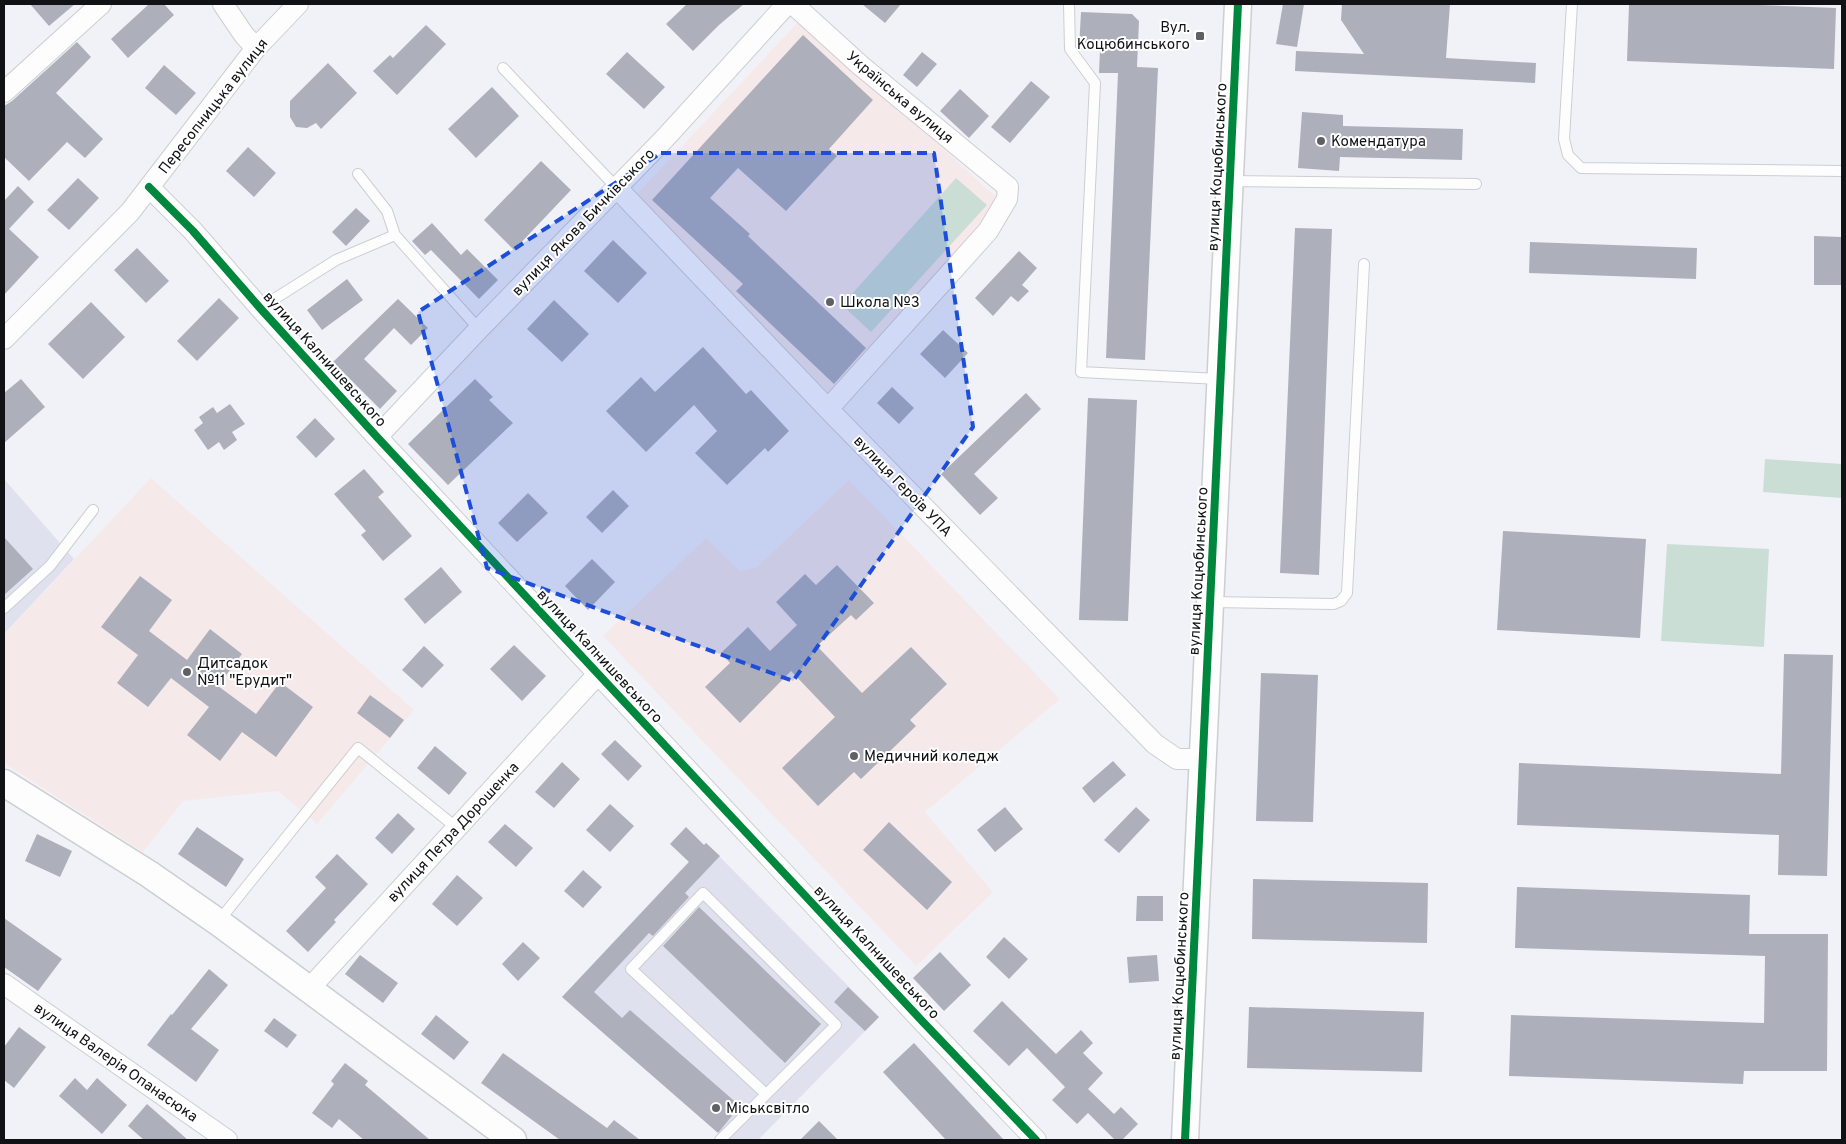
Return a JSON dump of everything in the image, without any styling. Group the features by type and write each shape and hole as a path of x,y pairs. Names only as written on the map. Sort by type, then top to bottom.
{"street":[{"path":"4,92 101,4"},
{"path":"223,4 244,35 256,48"},
{"name":"Пересопницька вулиця","path":"4,339 130,212 256,48 298,4"},
{"name":"вулиця Якова Бичківського","path":"377,437 479,328 666,137 788,4"},
{"name":"Українська вулиця","path":"793,4 860,65 1008,188 1007,198 988,230 828,409"},
{"name":"вулиця Коцюбинського","path":"1185,1140 1238,4"},
{"name":"вулиця Калнишевського","path":"149,187 193,231 377,437 923,1022 1036,1140"},
{"name":"вулиця Героїв УПА","path":"616,187 828,409 1155,744 1177,759 1203,760"},
{"name":"вулиця Петра Дорошенка","path":"308,990 598,674"},
{"path":"4,783 150,874 513,1140"},
{"name":"вулиця Валерія Опанасюка","path":"4,984 227,1140"}],"lane":[{"path":"1069,4 1070,49 1095,84 1081,372 1220,379"},
{"path":"1572,4 1564,140 1568,156 1581,168 1842,171"},
{"path":"503,68 616,187"},
{"path":"358,174 387,211 395,235 479,328"},
{"path":"1230,181 1476,184"},
{"path":"260,308 336,260 395,235"},
{"path":"1210,602 1334,604 1341,601 1347,593 1364,264"},
{"path":"4,608 50,566 93,510"},
{"path":"218,922 358,748 457,828"},
{"path":"720,1140 836,1025 704,894 631,969 766,1094"}],"highlighted area":[{"path":"661,153 934,153 973,427 793,681 487,568 418,312"}],"shaded area":[{"name":"Школа №3","path":"801,19 987,189 1008,205 834,398 635,196"},
{"name":"Дитсадок №11 \"Ерудит\"","path":"151,478 414,710 317,824 278,791 183,801 143,852 4,763 4,634"},
{"path":"4,479 74,559 4,634"},
{"name":"Медичний коледж","path":"849,480 1060,699 925,812 993,892 916,966 603,636 706,538 740,571 757,567"},
{"path":"706,843 879,1017 758,1140 727,1140 562,997"}],"green space":[{"path":"956,178 987,205 871,332 842,305"},
{"path":"1765,459 1842,464 1842,498 1763,492"},
{"path":"1667,544 1769,549 1764,647 1661,641"}],"building":[{"path":"30,4 75,4 49,26"},
{"path":"149,4 164,4 174,15 128,58 111,39"},
{"path":"687,4 744,4 693,51 666,24"},
{"path":"862,4 901,4 885,23"},
{"path":"1283,4 1304,4 1297,47 1276,44"},
{"path":"1342,4 1450,4 1446,58 1536,63 1535,83 1295,71 1296,51 1364,54 1341,20"},
{"path":"1629,4 1734,4 1836,8 1834,69 1627,61"},
{"path":"1081,12 1132,14 1139,21 1137,67 1158,68 1145,360 1106,358 1118,73 1099,73 1100,50 1079,49"},
{"path":"426,25 446,44 397,95 373,71 390,55 393,58"},
{"path":"803,35 873,100 829,149 837,156 786,211 738,168 710,198 750,234 748,236 866,348 834,384 736,291 743,284 652,200"},
{"path":"77,42 91,57 56,93 103,139 85,158 67,142 29,181 4,157 4,106 12,101"},
{"path":"627,52 665,87 644,109 606,74"},
{"path":"922,52 937,64 917,87 903,75"},
{"path":"328,63 357,93 321,129 316,123 307,128 296,127 290,117 290,101"},
{"path":"164,65 196,93 176,115 145,88"},
{"path":"1031,81 1050,97 1010,143 991,127"},
{"path":"492,87 519,116 476,158 448,129"},
{"path":"960,89 989,116 969,138 940,111"},
{"path":"1302,112 1343,115 1343,126 1463,129 1462,160 1340,157 1339,171 1298,168"},
{"path":"248,147 276,173 254,197 226,171"},
{"path":"541,161 571,190 514,250 484,220"},
{"path":"78,178 99,198 69,230 47,210"},
{"path":"18,186 34,202 9,229 39,257 4,295 4,201"},
{"path":"356,208 370,221 346,246 332,232"},
{"path":"432,223 461,255 467,249 498,280 479,299 431,250 425,255 412,241"},
{"path":"1295,228 1332,229 1319,575 1280,573"},
{"path":"1814,236 1842,237 1842,285 1814,285"},
{"path":"613,240 647,273 618,303 584,271"},
{"path":"1530,242 1697,248 1696,279 1529,273"},
{"path":"137,248 169,281 146,303 114,270"},
{"path":"1019,251 1037,268 1022,285 1029,291 1018,302 1011,296 993,316 975,298"},
{"path":"347,279 363,300 322,330 307,310"},
{"path":"219,298 239,318 197,361 177,341"},
{"path":"398,299 428,328 411,345 394,328 364,359 397,391 380,409 333,362"},
{"path":"554,300 589,334 562,362 527,329"},
{"path":"91,302 125,337 83,379 48,344"},
{"path":"943,330 968,353 945,378 920,354"},
{"path":"703,347 746,394 751,390 789,431 768,452 765,448 727,485 695,453 717,431 694,405 646,452 606,411 641,377 655,392"},
{"path":"21,379 45,407 4,443 4,393"},
{"path":"475,379 493,397 489,400 513,423 448,485 408,444"},
{"path":"892,387 914,408 899,424 877,403"},
{"path":"1026,393 1041,409 974,474 998,498 980,515 941,474"},
{"path":"1088,398 1137,400 1128,621 1079,620"},
{"path":"230,404 245,424 232,432 237,440 224,450 219,442 208,450 194,430 203,423 199,417 213,407 217,413"},
{"path":"315,418 335,439 316,458 296,437"},
{"path":"364,469 384,492 378,497 412,536 383,561 361,535 366,531 334,494"},
{"path":"613,490 629,506 602,533 586,517"},
{"path":"528,493 548,513 517,542 498,523"},
{"path":"1503,531 1646,539 1640,638 1497,630"},
{"path":"4,537 33,569 4,595"},
{"path":"592,559 615,582 588,610 565,586"},
{"path":"837,565 874,603 856,620 851,615 817,646 862,693 911,647 947,684 910,720 916,726 861,779 854,772 818,806 782,768 835,717 791,671 740,723 705,687 730,663 721,653 748,627 770,651 797,625 776,602 805,574 816,585"},
{"path":"441,567 462,592 425,624 404,599"},
{"path":"140,576 172,600 149,631 187,660 210,629 242,654 218,686 256,714 280,682 313,707 276,757 242,732 220,761 187,735 209,707 171,678 148,707 117,683 138,655 101,627"},
{"path":"514,645 546,676 522,701 490,669"},
{"path":"424,646 444,665 422,688 402,670"},
{"path":"1784,654 1833,655 1827,876 1778,875 1779,835 1517,825 1519,763 1781,774"},
{"path":"1261,673 1318,675 1313,822 1256,821"},
{"path":"370,695 404,720 390,738 357,713"},
{"path":"615,740 642,766 628,781 601,754"},
{"path":"435,746 467,773 449,795 417,768"},
{"path":"1113,761 1126,775 1094,803 1082,788"},
{"path":"562,762 580,779 554,808 535,792"},
{"path":"610,804 634,826 610,852 586,830"},
{"path":"1005,807 1023,829 995,852 977,830"},
{"path":"1136,807 1150,820 1119,853 1104,840"},
{"path":"398,813 415,829 392,854 375,838"},
{"path":"889,822 952,882 927,910 863,850"},
{"path":"505,824 533,848 516,867 488,842"},
{"path":"197,827 244,859 226,887 178,854"},
{"path":"686,827 704,845 706,843 720,856 685,893 689,897 653,936 649,933 594,992 622,1018 630,1010 740,1106 718,1133 562,997 689,862 670,844"},
{"path":"37,834 72,851 60,877 25,861"},
{"path":"337,854 368,884 334,920 336,922 308,952 286,931 326,888 315,877"},
{"path":"583,870 602,887 583,908 564,891"},
{"path":"457,875 483,898 457,926 432,904"},
{"path":"1253,879 1428,883 1427,943 1252,939"},
{"path":"1517,887 1750,895 1749,934 1828,934 1827,1071 1744,1071 1743,1084 1509,1076 1511,1015 1764,1023 1765,956 1515,948"},
{"path":"1137,896 1163,896 1163,921 1136,921"},
{"path":"699,907 821,1024 785,1063 663,946"},
{"path":"4,918 62,959 38,991 4,967"},
{"path":"1004,937 1028,959 1009,979 986,957"},
{"path":"523,942 540,958 518,981 502,964"},
{"path":"940,952 971,985 944,1011 913,978"},
{"path":"360,955 398,983 383,1003 345,974"},
{"path":"1157,955 1159,981 1129,983 1127,957"},
{"path":"209,969 228,985 191,1029 219,1050 196,1082 147,1045"},
{"path":"848,987 879,1017 865,1031 834,1002"},
{"path":"1002,1001 1056,1054 1081,1030 1093,1043 1083,1053 1103,1073 1088,1089 1114,1114 1121,1107 1138,1124 1122,1140 1115,1140 1088,1113 1077,1124 1052,1100 1065,1087 1027,1048 1009,1066 973,1031"},
{"path":"1249,1007 1424,1012 1422,1072 1247,1068"},
{"path":"436,1015 469,1042 454,1060 421,1034"},
{"path":"274,1018 297,1035 287,1048 264,1031"},
{"path":"19,1027 46,1047 14,1088 4,1080 4,1047"},
{"path":"914,1043 1004,1140 946,1140 883,1072"},
{"path":"503,1053 607,1128 614,1120 640,1140 560,1140 481,1083"},
{"path":"345,1063 368,1081 365,1085 430,1140 364,1140 339,1119 332,1128 312,1113 334,1084 331,1081"},
{"path":"75,1078 87,1090 97,1078 127,1105 102,1134 59,1096"},
{"path":"147,1104 188,1140 144,1140 128,1126"},
{"path":"819,1121 838,1140 800,1140"}],"cycle path":[{"path":"1185,1140 1238,4"},
{"path":"149,187 193,231 377,437 923,1022 1036,1140"}],"place":[{"name":"Вул. Коцюбинського","path":"1200,36"},
{"name":"Комендатура","path":"1321,141"},
{"name":"Школа №3","path":"830,302"},
{"name":"Дитсадок №11 \"Ерудит\"","path":"187,672"},
{"name":"Медичний коледж","path":"854,756"},
{"name":"Міськсвітло","path":"716,1108"}]}
